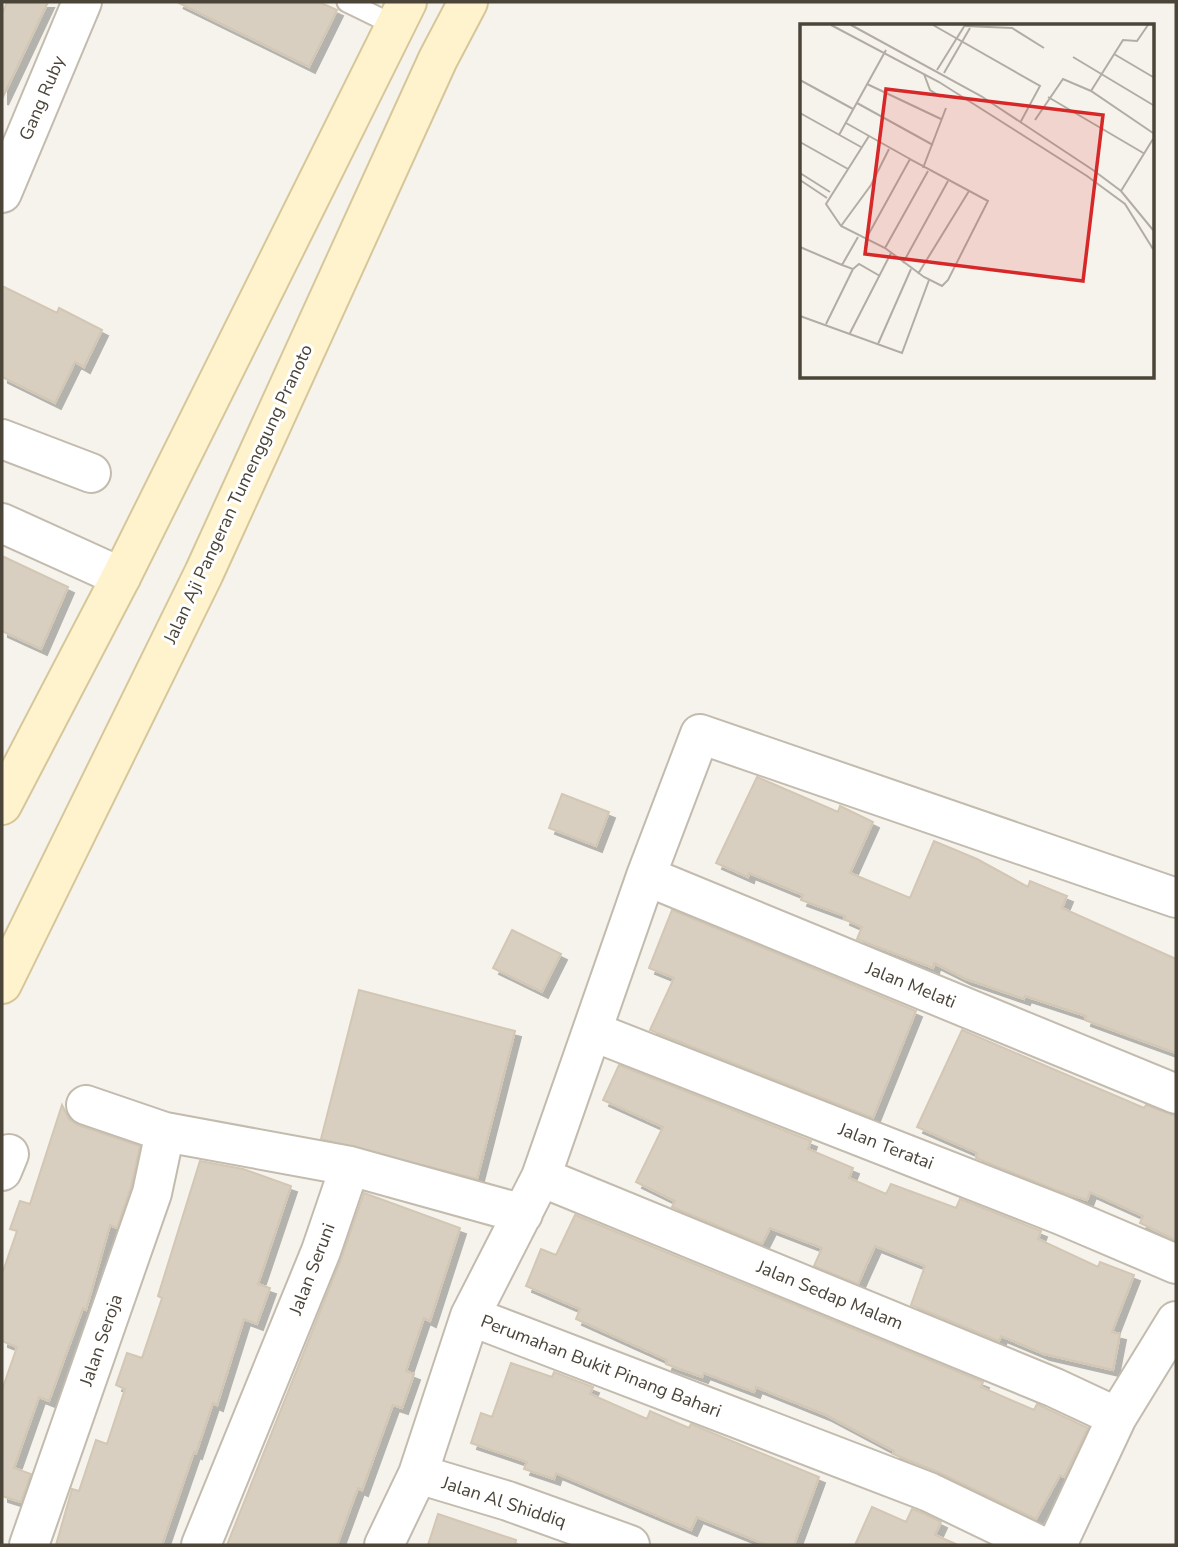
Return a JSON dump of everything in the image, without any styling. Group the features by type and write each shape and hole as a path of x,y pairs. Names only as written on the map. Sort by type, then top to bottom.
{"main road":[{"name":"Jalan Aji Pangeran Tumenggung Pranoto","path":"2,984 204,573 438,59 468,2"},
{"path":"2,804 121,577 400,13"}],"street":[{"name":"Gang Ruby","path":"2,193 82,2"},
{"path":"2,439 91,473"},
{"path":"2,523 121,577"},
{"name":"Perumahan Bukit Pinang Bahari","path":"1039,1545 929,1492 470,1316 541,1177 594,1032 646,876 700,734 1176,898"},
{"name":"Jalan Melati","path":"646,876 1176,1094"},
{"name":"Jalan Teratai","path":"594,1032 1061,1215 1176,1264"},
{"path":"86,1105 165,1132 350,1166 523,1214"},
{"name":"Jalan Seroja","path":"29,1545 152,1193 165,1132"},
{"name":"Jalan Seruni","path":"201,1545 321,1251 350,1166"},
{"name":"Jalan Sedap Malam","path":"541,1177 1055,1388 1117,1417"},
{"path":"384,1545 418,1474 470,1316"},
{"path":"1057,1545 1117,1417 1162,1374 1176,1321"},
{"name":"Jalan Al Shiddiq","path":"418,1474 508,1501 630,1545"}],"lane":[{"path":"347,2 400,13"}],"building":[{"path":"7,2 48,2 2,99 2,14"},
{"path":"177,2 319,2 337,10 309,67"},
{"path":"2,286 57,313 59,308 102,330 84,367 75,362 55,403 2,377"},
{"path":"2,556 68,587 41,649 2,631"},
{"path":"757,777 838,812 840,806 873,822 850,873 910,898 934,841 977,859 1028,887 1030,881 1067,896 1062,908 1176,959 1176,1053 1085,1020 1086,1016 1025,996 1024,999 966,979 934,963 933,968 857,939 862,927 844,919 845,916 801,900 803,895 716,863"},
{"path":"562,794 609,812 596,846 549,828"},
{"path":"672,910 916,1011 873,1118 650,1030 674,978 649,968"},
{"path":"512,930 561,954 542,992 493,968"},
{"path":"359,990 515,1031 477,1179 321,1139"},
{"path":"962,1030 1144,1108 1146,1105 1176,1116 1176,1240 1140,1223 1143,1216 1090,1192 1087,1200 1056,1190 976,1158 977,1153 917,1127"},
{"path":"619,1065 811,1141 808,1149 853,1168 849,1178 886,1194 891,1184 956,1208 960,1199 1041,1231 1038,1239 1098,1267 1100,1262 1134,1275 1112,1332 1120,1334 1113,1370 1044,1354 1001,1336 999,1341 911,1305 925,1266 875,1246 858,1284 814,1266 822,1248 770,1228 762,1244 672,1207 675,1201 636,1182 663,1127 603,1100"},
{"path":"62,1105 69,1119 78,1125 140,1146 131,1187 117,1228 110,1225 86,1310 83,1308 49,1401 39,1397 14,1468 31,1474 21,1502 2,1496 2,1390 17,1347 2,1341 2,1274 17,1231 10,1229 20,1201 30,1204"},
{"path":"200,1161 243,1169 291,1186 258,1284 270,1288 257,1324 244,1319 217,1405 213,1403 162,1545 56,1545 72,1489 79,1491 96,1440 107,1444 125,1389 116,1385 127,1353 142,1358 162,1298 158,1296"},
{"path":"364,1193 460,1228 430,1321 424,1318 406,1371 414,1374 402,1408 393,1405 362,1490 358,1488 337,1545 227,1545 341,1259"},
{"path":"575,1215 983,1382 981,1387 1034,1410 1037,1404 1088,1428 1064,1477 1060,1475 1036,1519 938,1472 893,1454 894,1451 826,1415 756,1387 754,1392 704,1373 702,1377 666,1364 667,1360 576,1319 580,1309 526,1286 541,1249 556,1255"},
{"path":"511,1363 552,1377 554,1372 593,1387 590,1394 647,1419 650,1411 689,1428 691,1424 819,1477 794,1545 767,1545 697,1517 691,1530 556,1473 554,1479 524,1469 527,1462 471,1443 481,1413 492,1417"},
{"path":"872,1507 906,1522 912,1509 920,1512 941,1522 935,1535 958,1545 855,1545"},
{"path":"438,1514 516,1540 515,1545 428,1545"}]}
